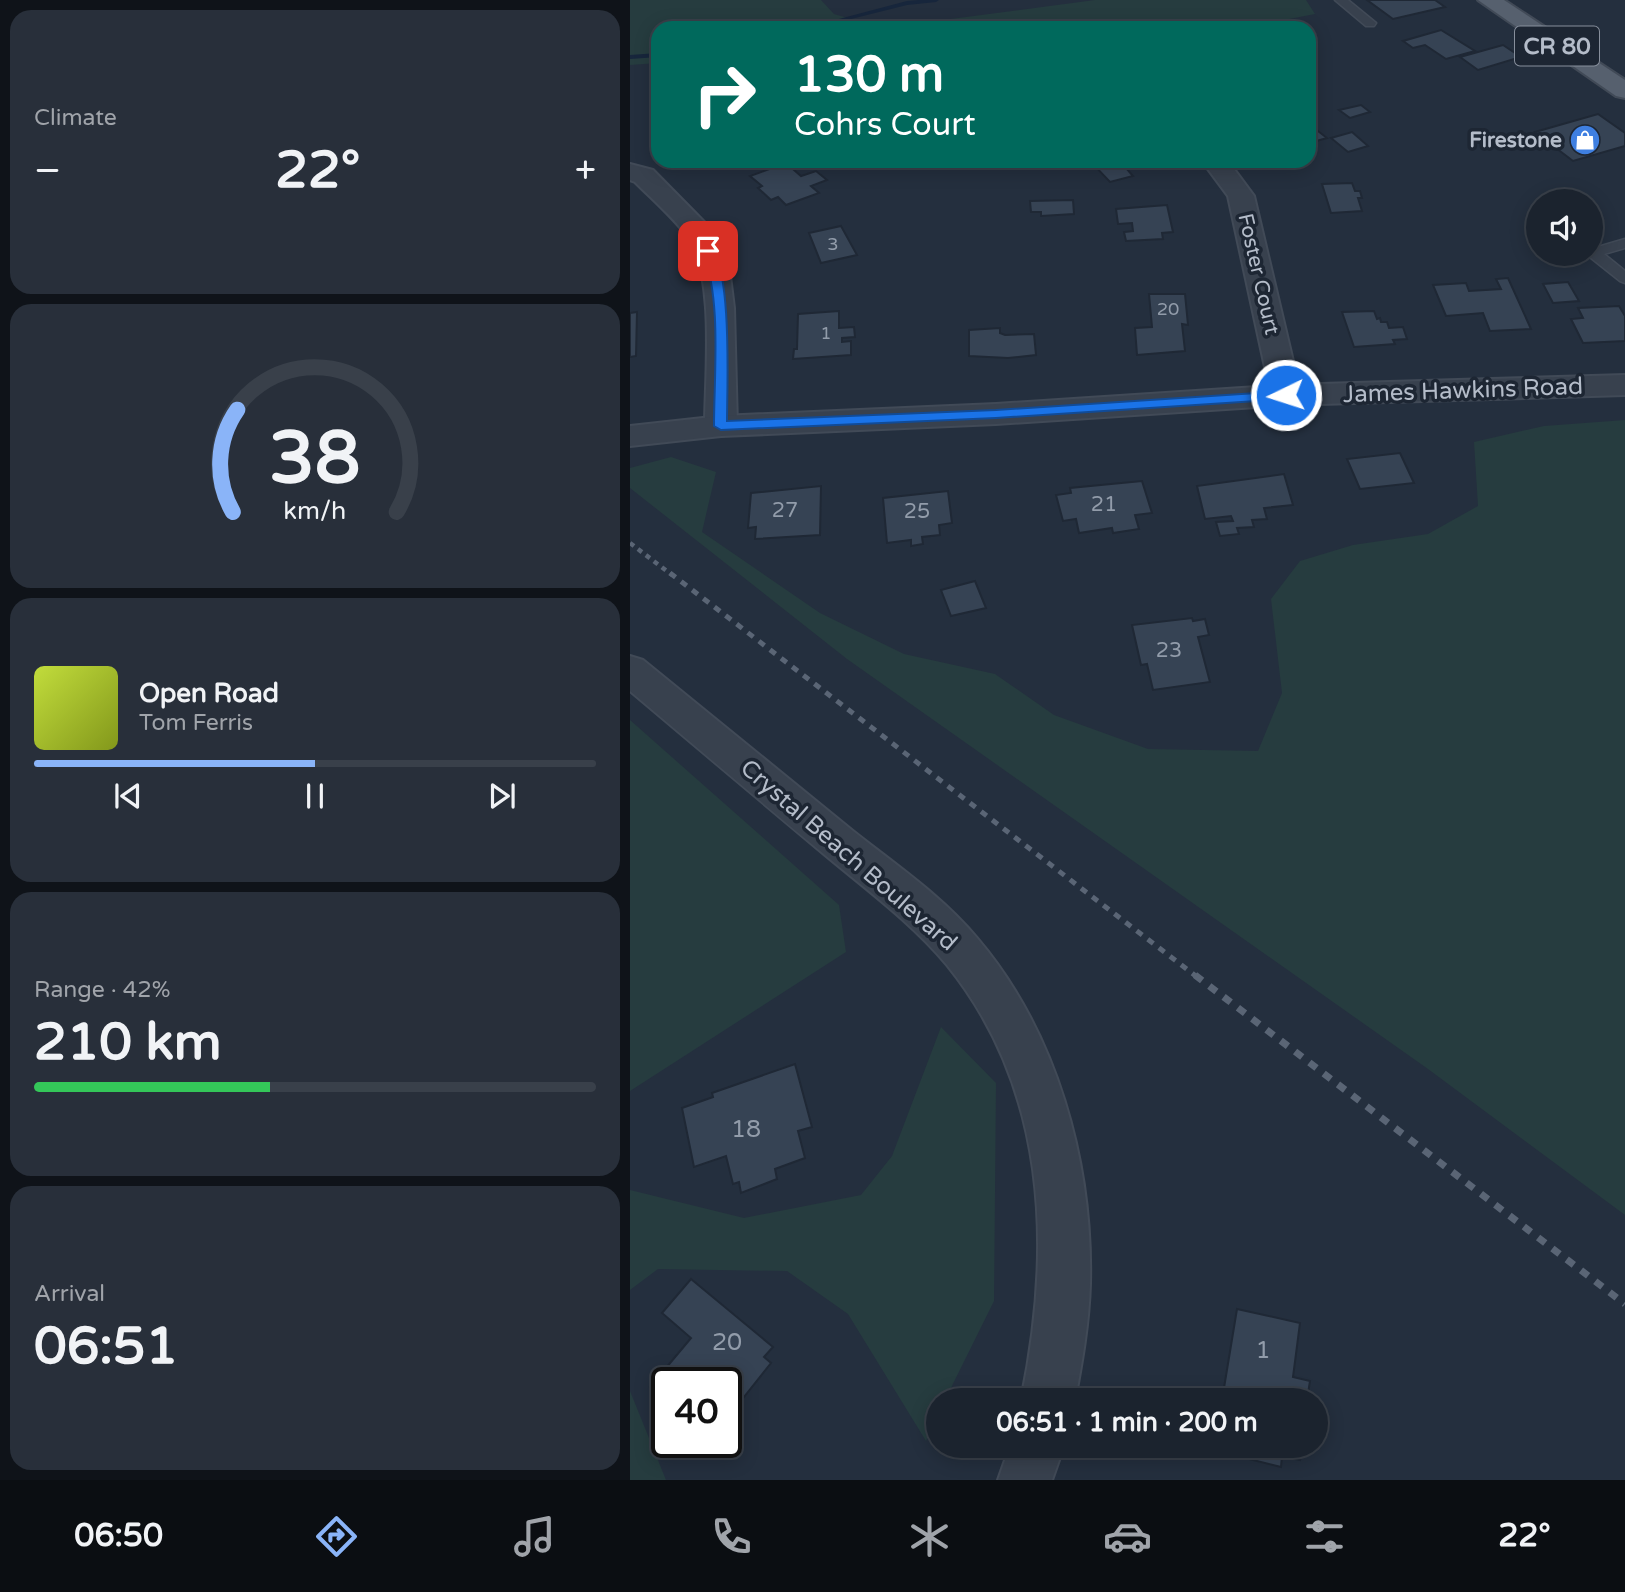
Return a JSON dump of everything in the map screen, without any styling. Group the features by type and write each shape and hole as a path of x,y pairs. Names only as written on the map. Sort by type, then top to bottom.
{"main road":[{"name":"CR 80","path":"1489,0 1625,91"}],"street":[{"name":"Foster Court","path":"1220,168 1241,197 1286,395"},
{"path":"630,172 644,176 700,234 715,268 720,308 721,426"},
{"name":"James Hawkins Road","path":"630,436 721,426 996,414 1286,395 1625,385"},
{"name":"Crystal Beach Boulevard","path":"630,670 912,903 964,953 1004,1012 1037,1085 1057,1165 1064,1254 1062,1320 1050,1388"},
{"path":"1025,1480 1033,1458"}],"lane":[{"path":"1341,0 1370,23"},
{"path":"1625,243 1593,253 1625,278"}],"green space":[{"path":"630,0 821,0 834,14 858,21 651,21 651,64 630,65"},
{"path":"1095,0 1306,0 1315,14 1278,21 924,21"},
{"path":"1625,420 1625,1215 1428,1069 847,659 630,488 630,468 671,457 716,472 702,532 820,613 904,654 995,674 1054,715 1148,749 1258,751 1282,693 1271,599 1300,561 1353,545 1428,534 1478,506 1474,442 1544,426"},
{"path":"630,720 839,905 846,952 630,1091"},
{"path":"941,1027 996,1083 994,1301 951,1388 926,1388 926,1441 848,1314 787,1271 658,1269 630,1290 630,1190 744,1218 861,1195 892,1156"},
{"path":"630,1391 651,1443 651,1458 657,1458 666,1480 630,1480"}],"building":[{"path":"1367,0 1435,0 1445,7 1393,19"},
{"path":"1441,30 1475,51 1446,59 1425,45 1413,48 1403,41"},
{"path":"1503,45 1521,57 1478,70 1460,57"},
{"path":"1361,105 1370,112 1350,118 1339,110"},
{"name":"Firestone","path":"1598,114 1625,133 1625,146 1573,161 1535,132"},
{"path":"1316,129 1327,138 1316,141"},
{"path":"1352,132 1368,146 1348,152 1331,138"},
{"path":"772,168 792,168 801,176 816,171 827,180 811,186 819,193 786,205 778,197 771,200 758,188 762,186 750,176"},
{"path":"1097,168 1126,168 1133,176 1110,182"},
{"path":"1352,183 1355,191 1360,191 1362,198 1358,198 1362,211 1331,213 1322,184"},
{"path":"1073,200 1074,214 1041,216 1041,212 1031,212 1030,201"},
{"path":"1167,205 1173,232 1162,233 1163,239 1126,241 1124,232 1133,231 1132,223 1118,224 1116,209"},
{"path":"841,226 857,255 821,263 809,233"},
{"path":"1508,278 1531,329 1490,331 1483,313 1446,316 1433,285 1466,283 1469,291 1501,289 1496,279"},
{"path":"1568,282 1579,301 1553,303 1543,284"},
{"path":"1149,294 1185,294 1188,325 1182,324 1185,351 1137,355 1135,328 1152,327"},
{"path":"1619,306 1625,316 1625,341 1583,343 1571,319 1583,318 1578,308"},
{"path":"839,311 839,328 854,327 855,337 842,338 842,342 851,341 851,355 793,359 794,349 797,349 798,314"},
{"path":"1374,311 1377,319 1387,322 1389,328 1403,327 1407,339 1393,340 1395,344 1354,347 1342,312"},
{"path":"637,312 636,356 630,357 630,313"},
{"path":"1000,328 1000,333 1005,335 1034,334 1036,355 1008,358 969,356 969,330"},
{"path":"1400,453 1414,483 1360,489 1347,459"},
{"path":"1284,474 1293,505 1264,508 1267,519 1252,520 1254,527 1237,528 1239,534 1220,536 1216,522 1233,521 1231,516 1205,519 1197,486"},
{"path":"1142,481 1152,513 1135,515 1139,529 1113,533 1112,528 1079,533 1076,519 1063,521 1056,495 1071,493 1070,488"},
{"path":"821,486 820,535 755,539 756,527 748,528 751,493"},
{"path":"948,491 952,523 939,525 940,535 922,537 923,544 911,546 911,540 887,543 883,498"},
{"path":"975,581 986,608 951,616 941,590"},
{"path":"1192,618 1193,621 1205,619 1209,635 1198,637 1210,682 1153,690 1147,664 1141,665 1132,625"},
{"path":"795,1064 812,1127 798,1131 805,1158 775,1169 777,1179 741,1193 739,1182 733,1184 726,1156 694,1167 682,1108 713,1097 712,1093"},
{"path":"691,1279 773,1347 764,1357 771,1363 742,1399 742,1367 667,1367 691,1338 662,1313"},
{"path":"1237,1309 1300,1323 1293,1377 1310,1381 1309,1388 1224,1388"},
{"path":"1245,1458 1282,1458 1281,1467"}],"waterway":[{"path":"836,21 907,3 936,0"},
{"path":"630,57 651,56"}],"railway":[{"path":"630,543 672,575"},
{"path":"670,573 1197,977"},
{"path":"1195,975 1625,1304"}],"place":[{"name":"Firestone","path":"1585,140"}],"route":[{"path":"708,251 715,268 720,308 721,426 996,414 1286,395"}]}
